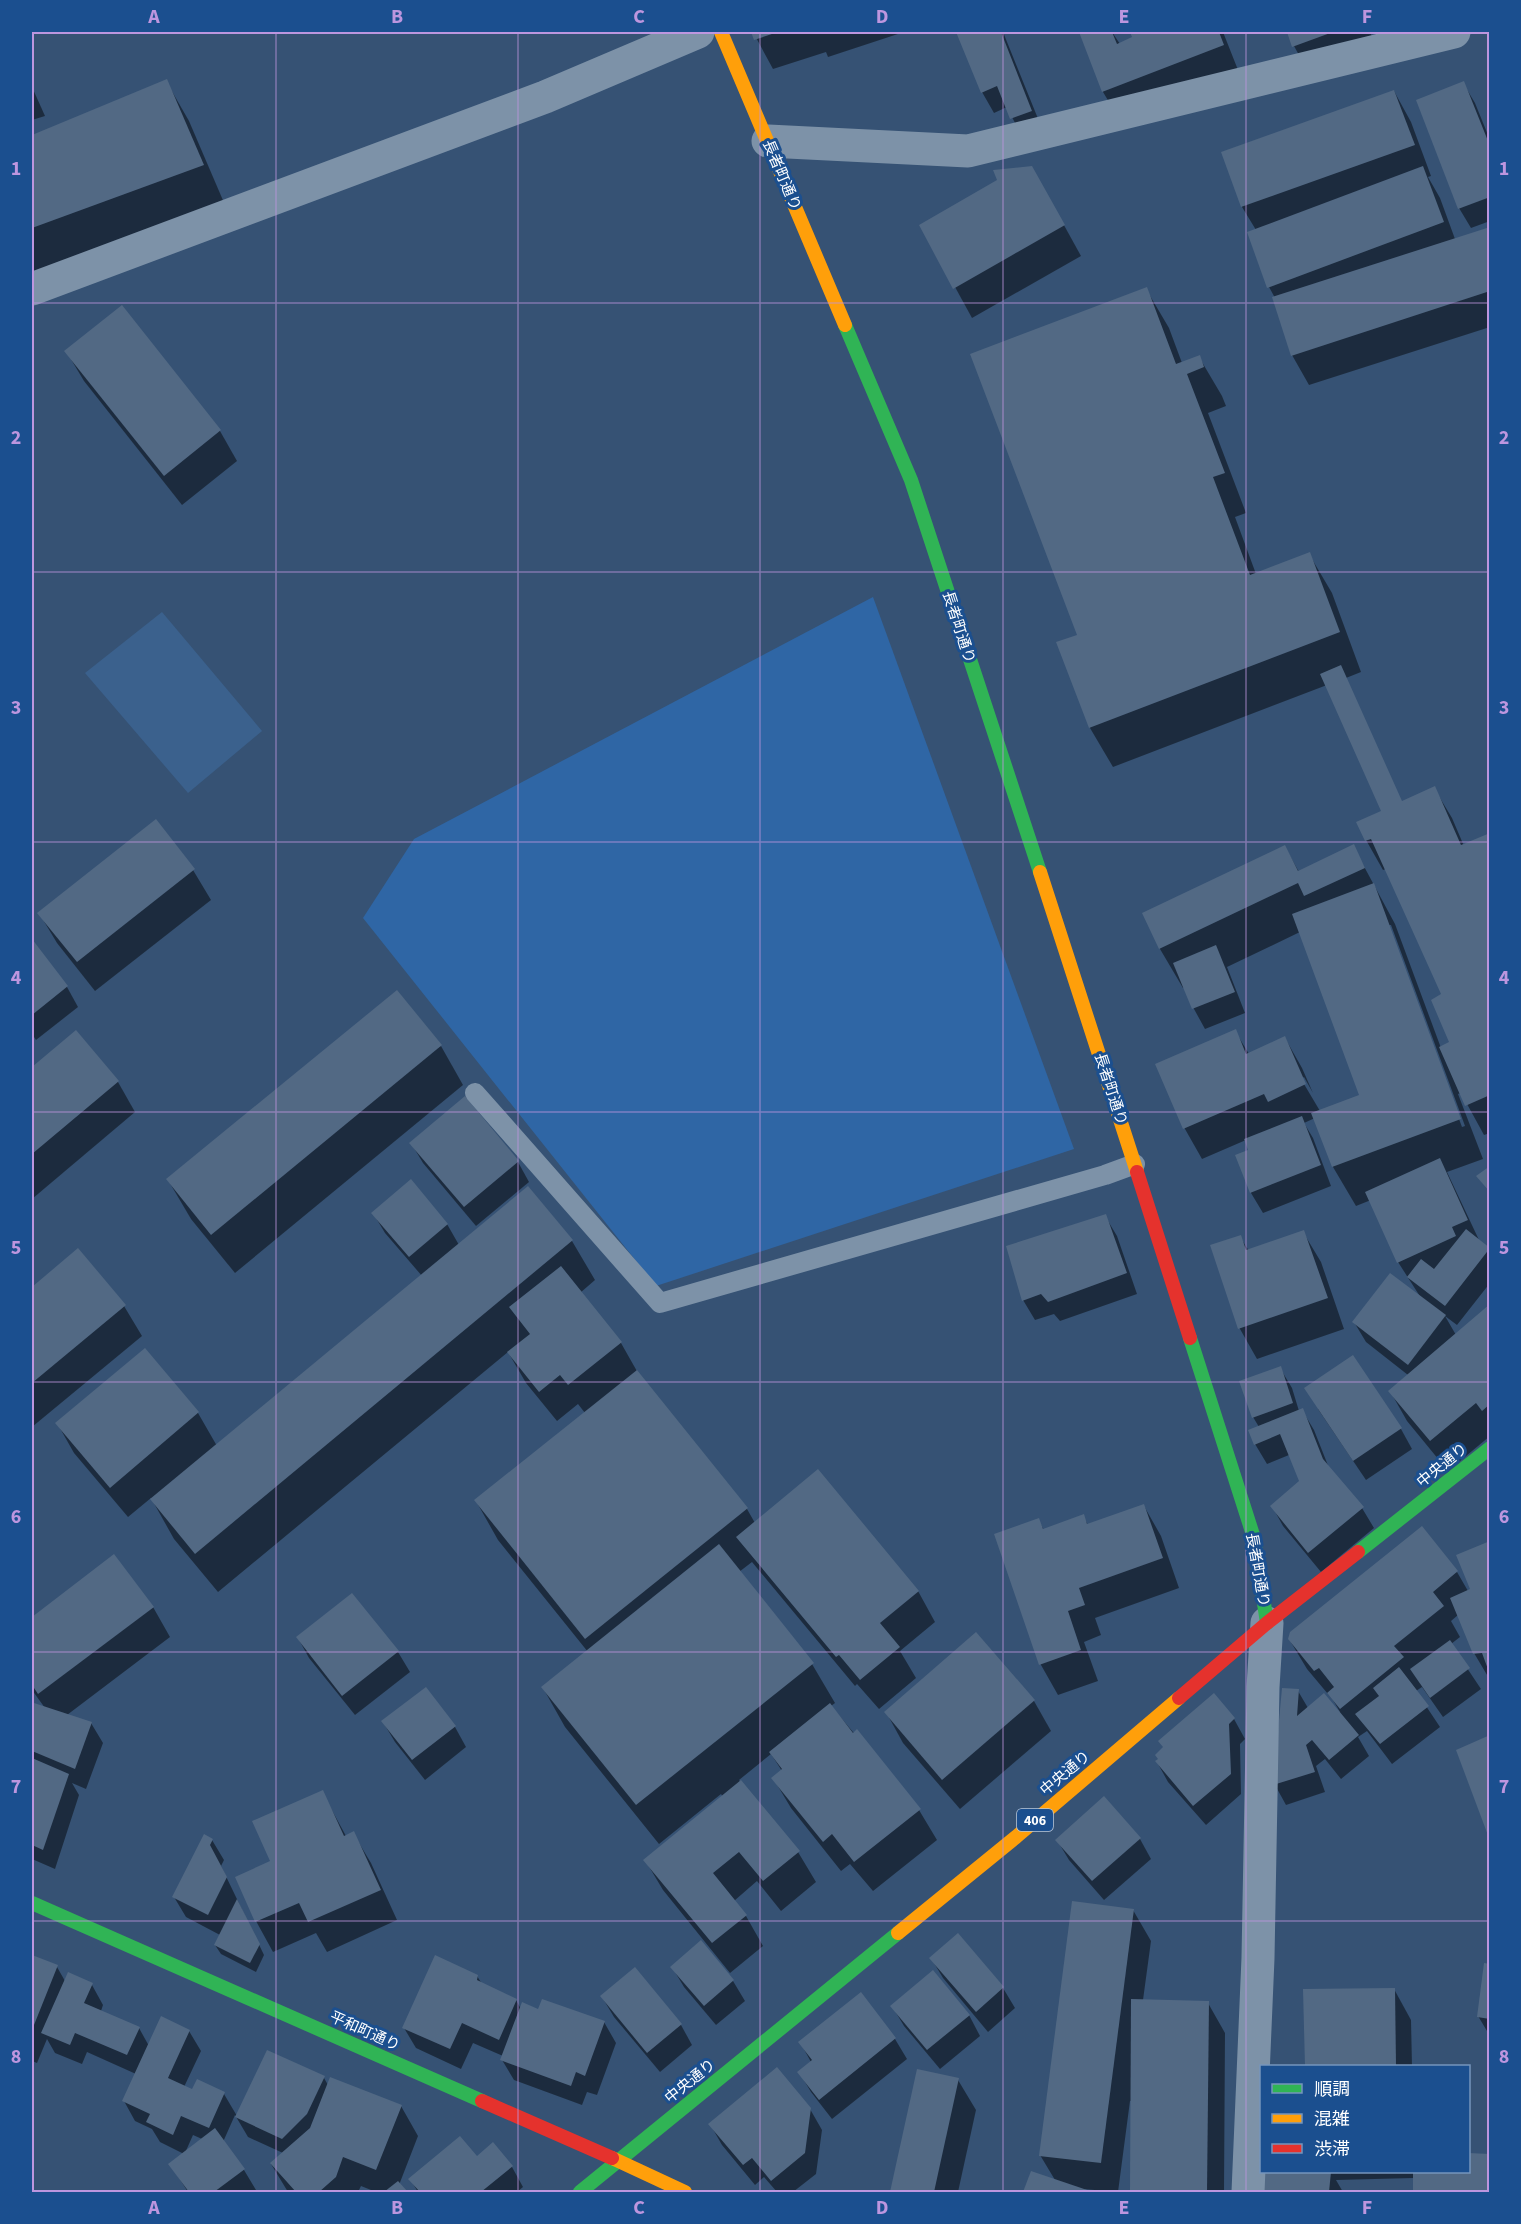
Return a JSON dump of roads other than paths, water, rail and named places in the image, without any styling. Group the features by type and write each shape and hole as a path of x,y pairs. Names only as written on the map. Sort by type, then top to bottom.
{"main road":[{"name":"長者町通り","path":"721,32 911,480 1135,1164 1254,1538 1267,1623"},
{"name":"中央通り","path":"580,2193 1016,1837 1267,1623 1490,1448"},
{"name":"平和町通り","path":"32,1903 618,2161 685,2193"}],"street":[{"path":"32,289 545,97 698,32"},
{"path":"768,141 968,151 1454,32"},
{"name":"長者町通り","path":"1248,2193 1258,1958 1263,1687 1267,1623"}],"lane":[{"path":"475,1093 660,1303 1105,1175 1135,1164"}]}
